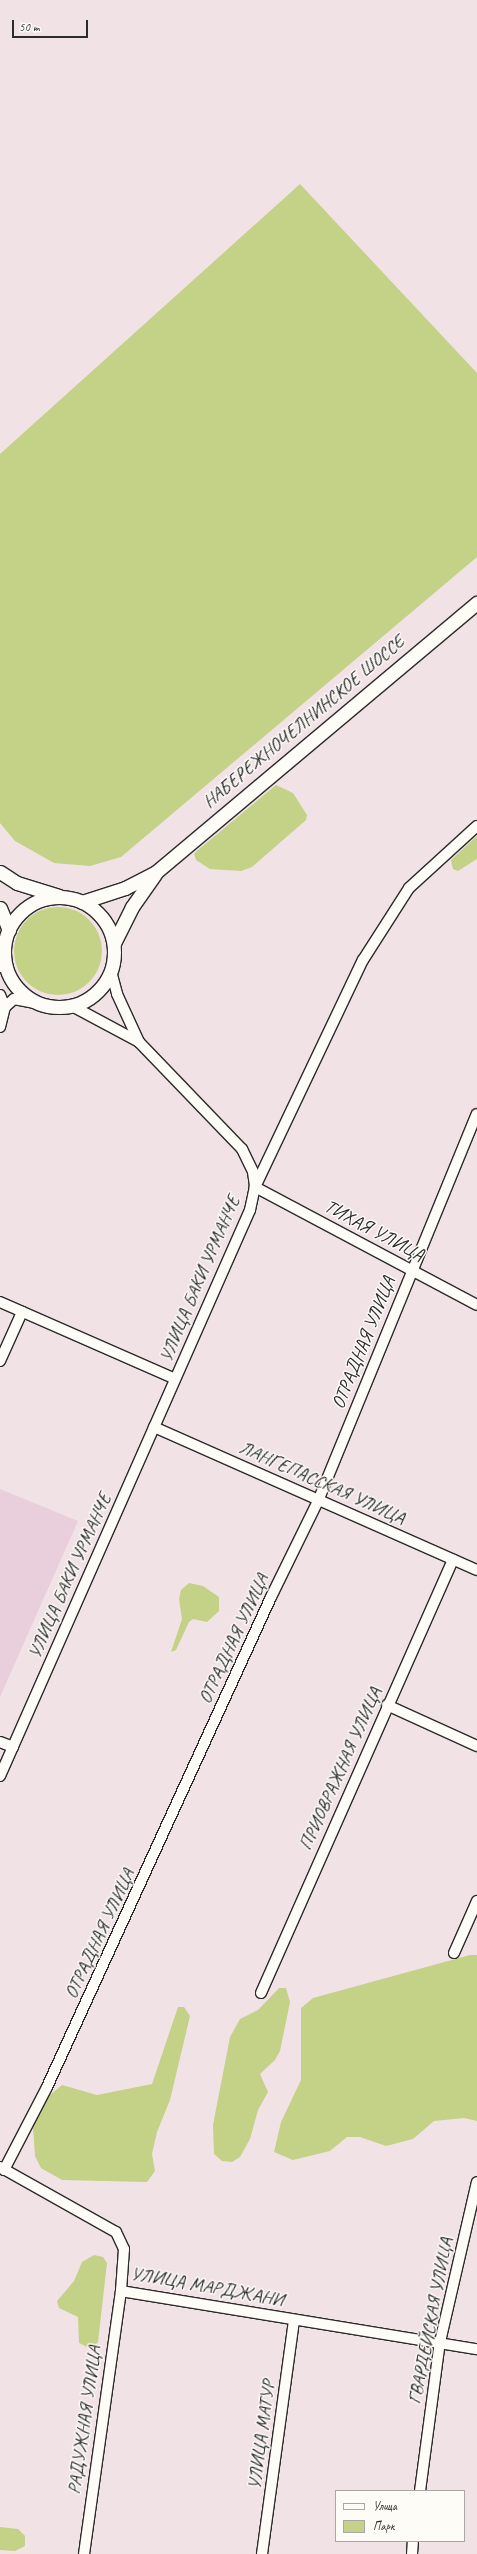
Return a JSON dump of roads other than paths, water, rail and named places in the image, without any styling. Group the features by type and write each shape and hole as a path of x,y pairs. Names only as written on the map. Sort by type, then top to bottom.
{"main road":[{"name":"НАБЕРЕЖНОЧЕЛНИНСКОЕ ШОССЕ","path":"82,902 126,888 156,872 477,603"},
{"path":"0,872 17,883 82,902 103,918 114,942 111,970 96,993 72,1006 44,1005 33,1001 15,985 9,975 4,952 8,930 25,909 36,902 63,897"},
{"name":"НАБЕРЕЖНОЧЕЛНИНСКОЕ ШОССЕ","path":"114,942 132,907 156,872"},
{"path":"0,908 8,930"}],"street":[{"name":"УЛИЦА БАКИ УРМАНЧЕ","path":"0,1776 250,1210 255,1187 363,960 409,888 477,826"},
{"path":"0,966 4,952"},
{"path":"111,970 118,994 139,1042"},
{"path":"0,995 5,1007 0,1027"},
{"path":"5,1007 18,999 44,1005"},
{"path":"72,1006 139,1042 242,1150 254,1172 255,1187"},
{"name":"ОТРАДНАЯ УЛИЦА","path":"2,2168 48,2088 318,1500 477,1114"},
{"name":"ТИХАЯ УЛИЦА","path":"255,1187 412,1271 476,1303"},
{"path":"0,1302 175,1379"},
{"path":"0,1361 22,1312"},
{"name":"ЛАНГЕПАССКАЯ УЛИЦА","path":"154,1427 477,1570"},
{"name":"ПРИОВРАЖНАЯ УЛИЦА","path":"261,1993 453,1560"},
{"path":"387,1706 477,1746"},
{"path":"0,1742 13,1748"},
{"path":"454,1953 477,1901"},
{"name":"УЛИЦА МАРДЖАНИ","path":"2,2168 116,2232 124,2249 121,2291 294,2320 477,2348"},
{"name":"ГВАРДЕЙСКАЯ УЛИЦА","path":"420,2490 440,2342 477,2182"},
{"name":"РАДУЖНАЯ УЛИЦА","path":"84,2554 121,2291"},
{"name":"УЛИЦА МАТУР","path":"262,2554 294,2320"},
{"path":"412,2554 414,2542"}]}
